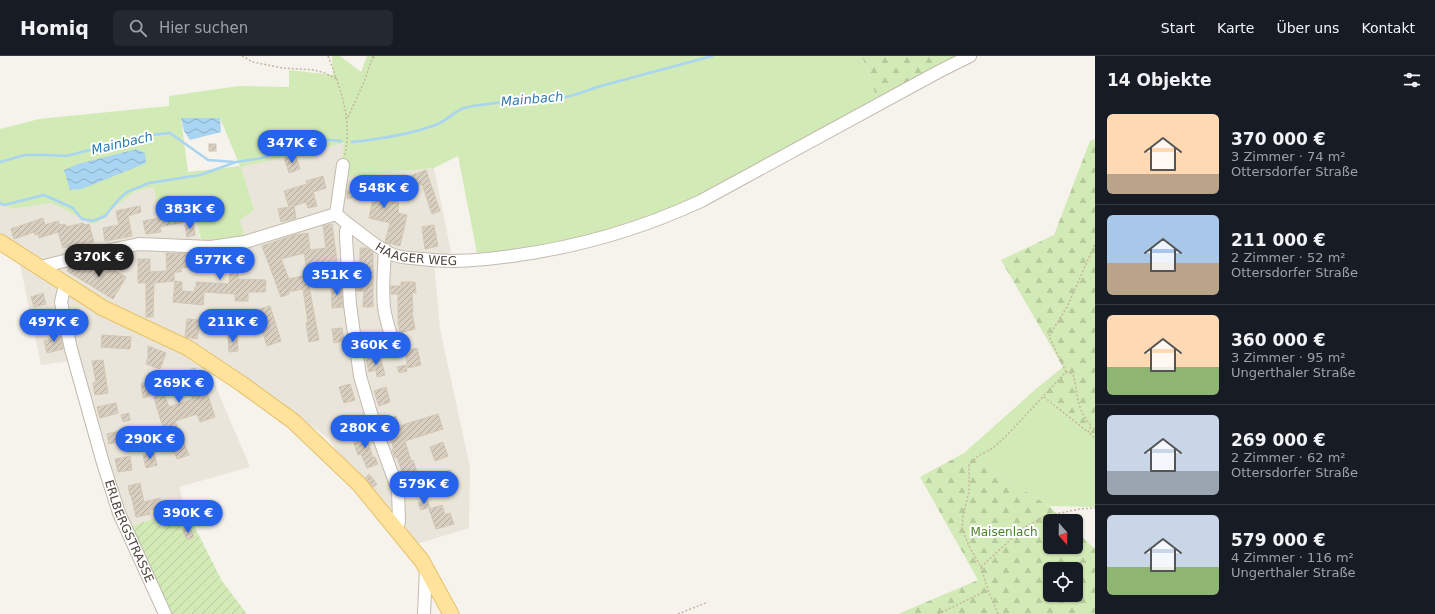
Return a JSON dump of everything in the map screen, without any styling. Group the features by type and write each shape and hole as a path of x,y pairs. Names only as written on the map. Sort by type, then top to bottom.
{"main road":[{"path":"0,242 103,308 188,348 242,384 293,421 359,484 397,530 424,565 451,614"}],"street":[{"name":"HAAGER WEG","path":"336,214 389,253 402,257 442,261 492,259 579,244 669,216 701,201 970,56"},
{"path":"40,267 139,244 211,247 245,242 336,214 343,165"},
{"path":"349,225 346,231 346,237 350,305 360,376 375,427 398,490 399,521 397,530"},
{"path":"386,250 383,290 384,308 396,350"},
{"name":"ERLBERGSTRASSE","path":"65,284 61,302 71,349 103,463 119,513 165,614"},
{"path":"424,565 424,614"}],"path":[{"path":"242,56 253,62 282,68 314,70 326,73 337,79"},
{"path":"328,56 343,96 347,118 347,137 343,165"},
{"path":"347,118 364,82 373,57 377,56"},
{"path":"1088,432 1091,426 1082,413 1073,374 1066,372 1049,336 1067,307 1095,244"},
{"path":"998,614 988,590 981,567 969,546 962,529 963,515 969,492 969,465 978,456 994,448 1044,397 1066,372"},
{"path":"1044,397 1095,438"},
{"path":"981,567 1023,528 1045,516 1080,509 1095,508"},
{"path":"938,614 988,590"},
{"path":"678,614 708,602"}],"shaded area":[{"path":"345,143 340,178 434,168 452,257 434,261 440,329 470,467 469,528 404,548 328,438 198,345 250,467 179,487 185,508 129,527 113,487 78,360 41,365 17,250 0,239 0,202 13,209 51,203 70,213 105,218 114,207 136,191 154,187 191,203 201,243 254,210 240,167"}],"green space":[{"path":"332,56 340,56 361,72 367,56 862,56 879,104 680,211 571,246 477,253 458,156 434,168 340,178 344,143 241,167 254,210 240,220 245,238 202,243 191,203 158,210 154,187 136,191 114,207 105,218 93,224 51,203 13,209 0,202 0,129 39,119 169,106 169,96 239,86 289,87 289,70 333,75","holes":["181,118 220,118 240,166 188,172"]},
{"path":"862,56 968,56 879,104"},
{"path":"1095,139 1095,437 1037,388 1063,367 1001,260 1054,235 1090,141"},
{"path":"1037,388 1095,437 1095,507 1049,506 964,453"},
{"name":"Maisenlach","path":"964,453 1049,506 1058,514 1043,514 1043,554 1083,554 1083,538 1095,549 1095,614 898,614 978,580 920,477"},
{"path":"185,508 222,581 247,614 171,614 129,527"}],"water":[{"path":"181,118 220,118 221,132 190,140 184,131"},
{"path":"137,149 145,153 146,163 82,189 70,190 64,170 78,164"}],"building":[{"path":"209,144 216,144 216,151 209,151"},
{"path":"295,154 300,169 289,173 284,158"},
{"path":"426,170 440,211 432,214 422,184 411,188 407,177"},
{"path":"323,176 326,188 313,192 317,206 308,208 306,202 294,206 296,218 281,222 278,209 289,207 284,191 307,184 306,181"},
{"path":"381,183 381,188 399,189 398,213 407,215 400,246 385,242 390,223 369,218 373,199 365,199 365,194 347,199 347,191 364,184"},
{"path":"140,206 141,212 128,216 132,236 105,241 103,228 119,225 116,211"},
{"path":"181,209 184,222 160,227 161,232 146,234 143,221 164,217 164,213"},
{"path":"43,218 45,225 58,221 60,225 65,224 66,227 83,223 84,225 89,224 94,242 63,248 58,232 39,238 38,234 35,235 34,232 14,239 11,229"},
{"path":"193,224 195,235 187,237 185,225"},
{"path":"332,224 337,261 306,265 304,253 281,259 289,279 307,275 319,340 309,342 303,289 288,292 289,294 281,297 262,246 294,235 308,233 310,250 326,248 323,226"},
{"path":"434,225 438,246 425,249 422,227"},
{"path":"360,248 367,248 373,252 373,307 363,307 364,291 357,291 356,277 360,277"},
{"path":"239,250 238,279 266,280 265,292 248,292 248,301 235,301 235,294 204,292 203,305 173,302 175,281 182,282 182,291 194,292 195,287 197,287 196,282 229,284 230,271 196,271 195,265 212,264 212,254"},
{"path":"166,253 190,254 191,267 181,268 181,272 174,272 174,281 154,283 153,317 146,317 146,283 138,283 138,259 150,259 150,272 167,271"},
{"path":"98,261 99,267 107,266 126,277 113,299 67,271 69,268"},
{"path":"401,282 415,282 416,293 412,293 412,312 415,329 400,333 398,322 398,294 391,294 391,286 401,286"},
{"path":"331,284 341,284 343,307 332,308"},
{"path":"43,293 46,304 34,307 31,297"},
{"path":"270,306 281,341 267,346 256,310"},
{"path":"187,319 200,320 197,339 185,337"},
{"path":"342,328 344,341 334,343 332,329"},
{"path":"60,333 63,349 47,353 44,341 51,339 50,335"},
{"path":"228,334 237,334 238,351 229,352"},
{"path":"102,335 131,337 130,349 101,347"},
{"path":"148,346 166,353 160,369 146,364 148,357"},
{"path":"417,348 421,365 408,368 405,351"},
{"path":"380,356 385,375 377,377 376,370 369,372 366,359"},
{"path":"103,360 108,393 95,395 93,383 96,382 92,361"},
{"path":"406,365 407,371 399,373 397,367"},
{"path":"195,368 200,381 203,380 215,417 200,422 197,414 175,421 189,455 177,459 161,421 153,395 143,398 141,384 148,381 149,384","holes":["188,385 193,399 169,407 164,393"]},
{"path":"350,384 355,400 344,403 339,387"},
{"path":"386,387 390,402 379,406 374,391"},
{"path":"116,403 118,413 100,418 97,407"},
{"path":"129,413 130,420 123,422 121,415"},
{"path":"438,414 443,429 405,441 411,461 413,460 418,475 405,480 397,457 395,458 392,449 394,449 388,431 390,430 387,419 396,416 399,426"},
{"path":"364,429 373,458 375,457 378,464 367,468 361,454 358,455 353,440 358,438 356,432"},
{"path":"123,430 126,440 109,444 107,434"},
{"path":"443,442 448,456 435,461 430,447"},
{"path":"154,452 157,465 146,468 143,455"},
{"path":"130,456 132,470 118,472 115,459"},
{"path":"451,470 454,480 430,488 427,482 443,477 441,473"},
{"path":"369,474 377,484 373,487 365,478"},
{"path":"140,483 144,502 160,498 162,508 149,510 150,514 136,517 128,486"},
{"path":"427,500 430,507 421,510 418,503"},
{"path":"442,505 445,515 450,513 454,524 436,529 429,509"},
{"path":"190,527 194,537 187,540 183,530"}],"waterway":[{"name":"Mainbach","path":"352,142 396,136 418,131 438,124 457,111 476,105 549,100 566,97 712,56"},
{"name":"Mainbach","path":"0,162 25,155 66,156 151,135 170,133 208,160 234,162"},
{"name":"Mainbach","path":"0,203 4,205 44,195 73,208 82,219 93,221 105,216 127,192 149,183 200,175 236,162 262,158 301,144 328,140 341,141"}]}
